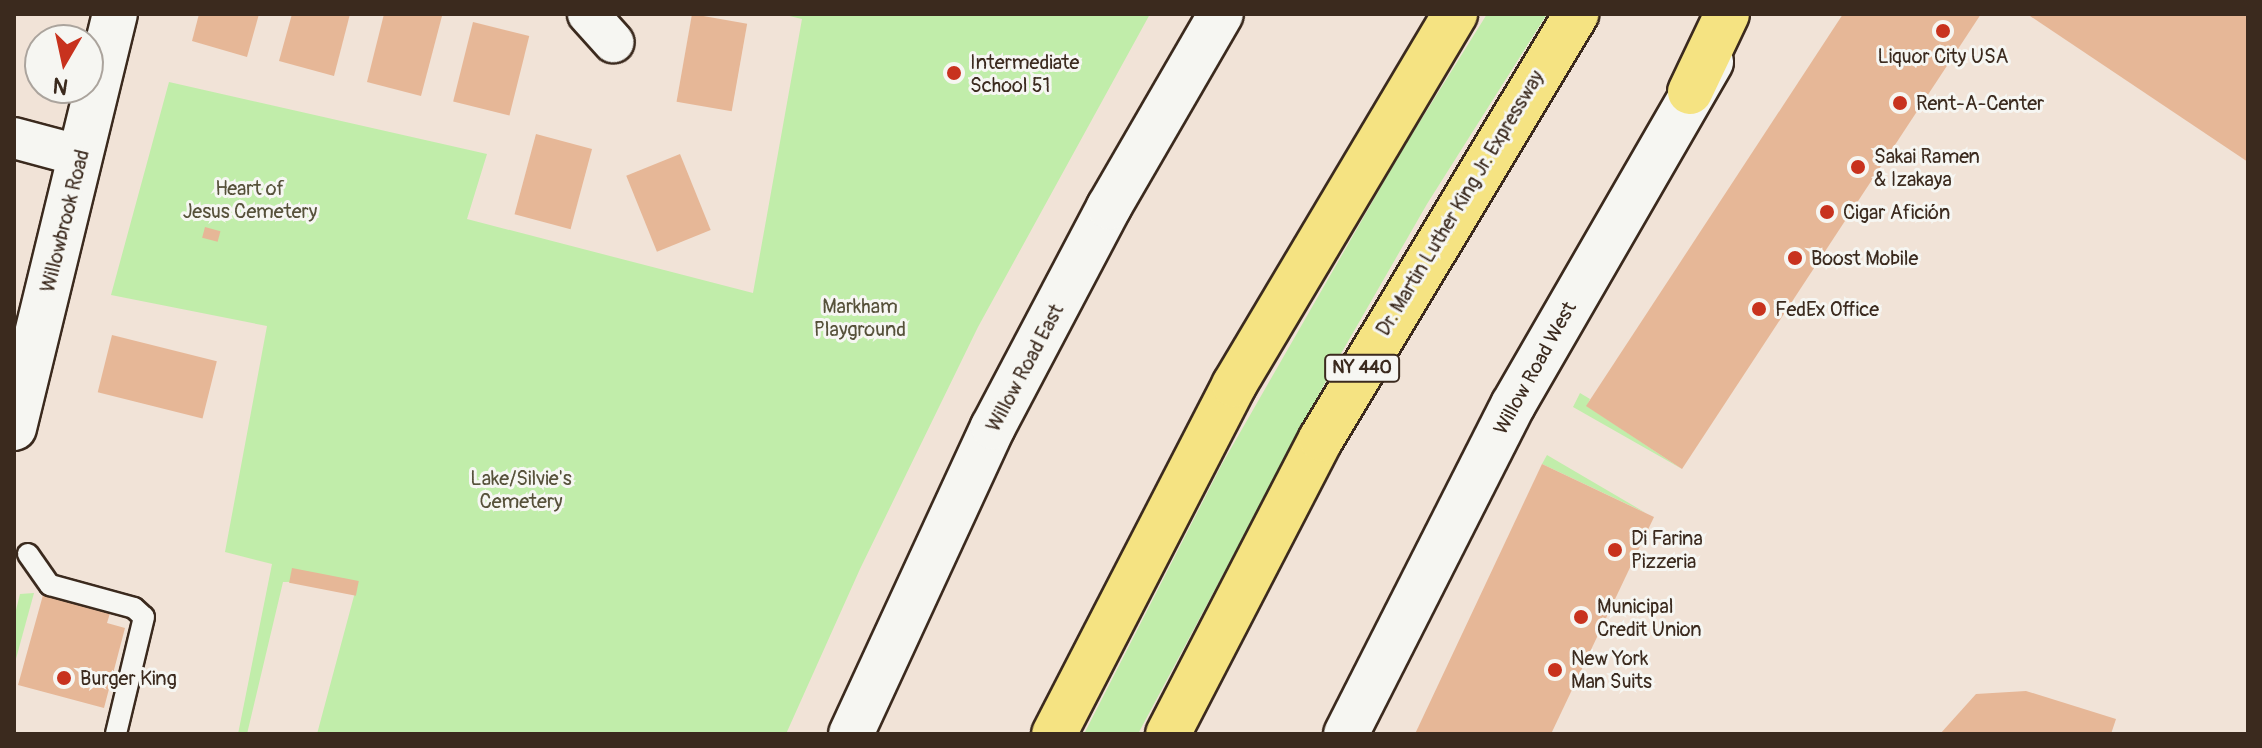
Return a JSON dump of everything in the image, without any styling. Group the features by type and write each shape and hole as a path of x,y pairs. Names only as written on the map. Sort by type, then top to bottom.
{"highway":[{"path":"1054,734 1242,371 1455,14"},
{"name":"Dr. Martin Luther King Jr. Expressway","path":"1168,734 1329,425 1576,14"},
{"path":"1690,92 1727,14"}],"street":[{"name":"Willowbrook Road","path":"14,428 115,14"},
{"name":"Willow Road East","path":"851,734 993,427 1109,207 1221,14"},
{"name":"Willow Road West","path":"1346,734 1513,405 1690,92 1744,14"},
{"path":"14,138 81,156"}],"lane":[{"path":"28,554 50,585 134,608 144,617 116,734"}],"green space":[{"path":"781,14 1150,14 978,327 860,569 786,734 317,734 358,581 283,582 247,734 238,734 272,564 225,552 267,326 111,295 169,82 487,154 467,219 753,293 802,19"},
{"path":"1487,14 1547,14 1427,204 1335,364 1138,734 1084,734 1222,464 1401,152"},
{"path":"1580,393 1590,399 1587,406 1682,469 1573,407"},
{"path":"1547,455 1646,513 1542,464"},
{"path":"34,593 14,666 14,618 20,594"}],"building":[{"path":"199,14 259,14 247,57 192,41"},
{"path":"292,14 350,14 334,76 279,61"},
{"path":"384,14 442,16 421,96 367,82"},
{"path":"692,14 747,24 732,111 677,102"},
{"path":"1843,14 1981,14 1682,469 1586,406"},
{"path":"2027,14 2248,14 2248,162"},
{"path":"473,22 529,36 509,116 453,102"},
{"path":"536,134 592,149 571,229 515,214"},
{"path":"680,154 711,230 657,252 626,176"},
{"path":"205,227 220,231 218,242 202,238"},
{"path":"112,335 217,361 203,418 98,392"},
{"path":"1542,464 1654,517 1551,734 1415,734"},
{"path":"292,568 359,581 356,596 289,583"},
{"path":"43,595 110,613 107,623 125,628 104,708 18,685"},
{"path":"2026,691 2116,719 2111,734 1940,734 1976,694"}],"place":[{"name":"Liquor City USA","path":"1943,31"},
{"name":"Intermediate School 51","path":"954,73"},
{"name":"Rent-A-Center","path":"1900,103"},
{"name":"Sakai Ramen & Izakaya","path":"1858,167"},
{"name":"Cigar Afición","path":"1827,212"},
{"name":"Boost Mobile","path":"1795,258"},
{"name":"FedEx Office","path":"1759,309"},
{"name":"Di Farina Pizzeria","path":"1615,550"},
{"name":"Municipal Credit Union","path":"1581,617"},
{"name":"New York Man Suits","path":"1555,670"},
{"name":"Burger King","path":"64,678"}],"park label":[{"name":"Heart of Jesus Cemetery","path":"250,200"},
{"name":"Markham Playground","path":"860,318"},
{"name":"Lake/Silvie's Cemetery","path":"521,490"}]}
